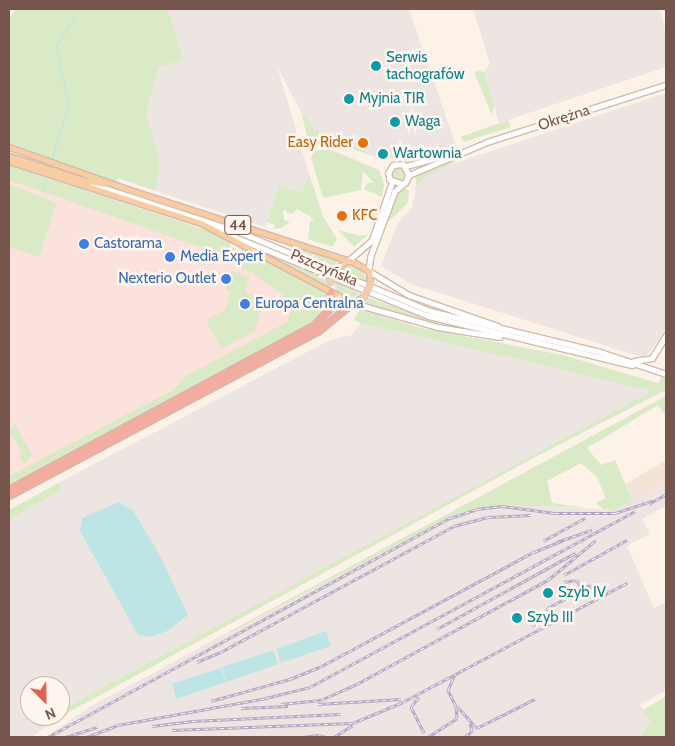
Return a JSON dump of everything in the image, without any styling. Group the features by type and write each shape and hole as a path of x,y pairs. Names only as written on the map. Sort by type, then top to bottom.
{"highway":[{"path":"9,490 314,326 328,311 331,292"},
{"path":"9,496 318,332 353,303"}],"main road":[{"name":"Okrężna","path":"406,166 462,151 666,84"},
{"path":"9,147 127,189"},
{"name":"Okrężna","path":"409,175 462,151"},
{"name":"Pszczyńska","path":"9,156 242,233 430,311 608,354 665,374"},
{"name":"Pszczyńska","path":"9,161 201,223 428,316 644,367"},
{"path":"353,303 364,296 370,283 369,262 395,192 402,184 409,175 406,166 400,163 390,167 388,176 392,182 402,184"},
{"name":"44","path":"83,180 127,189 348,261 369,271"},
{"path":"392,182 372,240 348,261 334,270 330,282 331,292 353,303 444,329 528,341"},
{"name":"44","path":"201,223 331,292"},
{"path":"369,271 409,295 512,331"},
{"path":"608,354 632,361 647,361 654,356 666,336"}],"shaded area":[{"path":"168,9 409,9 456,146 419,160 382,159 315,129 302,114 277,66 309,174 302,192 279,185 265,227 156,191 160,159 146,113 159,67 184,60"},
{"path":"473,9 660,9 666,32 666,67 499,123 484,72 490,63"},
{"path":"666,93 666,330 645,358 411,284 381,266 398,222 412,208 416,186 437,169"},
{"name":"Europa Centralna","path":"9,169 298,278 307,321 9,478"},
{"path":"361,323 653,391 70,706 70,676 20,676 20,726 46,726 33,737 9,737 9,520 62,490 58,483 330,340 352,335"},
{"path":"666,460 666,483 633,501 626,484"},
{"path":"666,483 666,506 642,519 650,534 627,546 654,608 666,602 666,690 640,705 650,721 640,737 46,737 62,726 70,726 70,720 91,706 458,513 502,505 615,510"}],"green space":[{"path":"15,9 168,9 184,60 159,67 146,113 160,159 156,191 118,178 116,183 9,143 9,20"},
{"path":"474,72 484,72 494,105 492,115"},
{"path":"301,112 315,129 382,159 334,143 309,143"},
{"path":"508,120 511,127 464,142 460,137"},
{"path":"329,149 379,170 384,184 382,197 364,189 367,183 374,183 363,171 361,190 323,198 311,158 313,151"},
{"path":"462,158 425,178 416,186 416,176"},
{"path":"9,165 215,233 230,242 230,246 239,251 239,246 326,291 328,305 318,320 9,487 9,476 173,390 186,376 287,322 294,303 251,272 203,248 9,180"},
{"path":"396,167 402,167 406,174 402,181 396,181 392,177 392,171"},
{"path":"309,174 323,216 337,239 332,247 308,239 310,222 314,219 297,209 292,214 283,210 284,220 290,222 281,228 274,229 275,225 267,222 279,185 302,192"},
{"path":"9,184 57,203 39,257 9,247"},
{"path":"403,187 409,191 408,203 388,222 397,192"},
{"path":"338,230 361,236 369,234 354,247"},
{"path":"280,242 339,260 340,261 332,266"},
{"path":"262,249 328,279 329,287 261,252"},
{"path":"350,265 363,271 367,281 339,269"},
{"path":"232,271 249,277 245,292 265,299 254,332 221,349 206,320 225,310 231,292 225,289"},
{"path":"334,281 361,294 351,298 336,291"},
{"path":"334,297 347,304 313,332 327,318"},
{"path":"369,298 439,322 439,325 363,303"},
{"path":"360,309 417,327 563,355 658,383 662,377 666,379 666,390 539,455 70,712 70,706 75,702 652,391 354,320"},
{"path":"666,396 666,416 658,405 587,448 601,465 615,460 633,501 615,510 603,509 596,503 606,498 597,477 581,463 547,481 552,503 587,508 502,505 458,513 149,675"},
{"path":"15,424 32,454 26,463 22,462 19,447 9,431"},
{"path":"58,483 62,490 9,520 9,510"},
{"path":"666,696 666,737 640,737 650,721 643,710"}],"water":[{"path":"119,502 134,512 159,554 188,615 167,631 150,637 138,635 80,531 82,518"},
{"path":"326,631 331,646 281,663 276,649"},
{"path":"273,650 278,664 227,682 222,667"},
{"path":"221,668 226,682 177,699 172,684"}],"waterway":[{"path":"52,159 68,105 56,46 79,9"},
{"path":"44,188 47,178"}],"railway":[{"path":"649,504 666,494"},
{"path":"48,737 450,518 477,509 502,506 555,513 615,513 653,501"},
{"path":"87,737 118,725 266,698 310,687 636,511"},
{"path":"197,662 221,652 454,526 488,517 531,515"},
{"path":"543,541 585,518"},
{"path":"557,542 592,530"},
{"path":"211,701 290,679 320,667 534,552 563,540"},
{"path":"281,704 321,700 357,684 548,580 596,540"},
{"path":"564,575 627,540"},
{"path":"437,629 575,553"},
{"path":"564,582 576,580 580,584 578,591"},
{"path":"172,730 353,723 403,702 627,583"},
{"path":"532,626 543,619 548,608 590,585 599,593 609,591"},
{"path":"428,737 457,718 456,706 448,690 455,674"},
{"path":"419,697 411,707 424,733"},
{"path":"318,704 401,699"},
{"path":"457,706 477,728 535,699"},
{"path":"241,708 288,706"},
{"path":"152,726 193,721 341,714"},
{"path":"465,737 472,731 470,723"},
{"path":"334,737 353,725"},
{"path":"66,737 97,727"},
{"path":"303,737 319,735 326,737"}],"place":[{"name":"Serwis tachografów","path":"376,66"},
{"name":"Myjnia TIR","path":"349,99"},
{"name":"Waga","path":"395,122"},
{"name":"Easy Rider","path":"363,143"},
{"name":"Wartownia","path":"383,154"},
{"name":"KFC","path":"342,216"},
{"name":"Castorama","path":"84,244"},
{"name":"Media Expert","path":"170,257"},
{"name":"Nexterio Outlet","path":"226,279"},
{"name":"Europa Centralna","path":"245,304"},
{"name":"Szyb IV","path":"548,593"},
{"name":"Szyb III","path":"517,618"}]}
